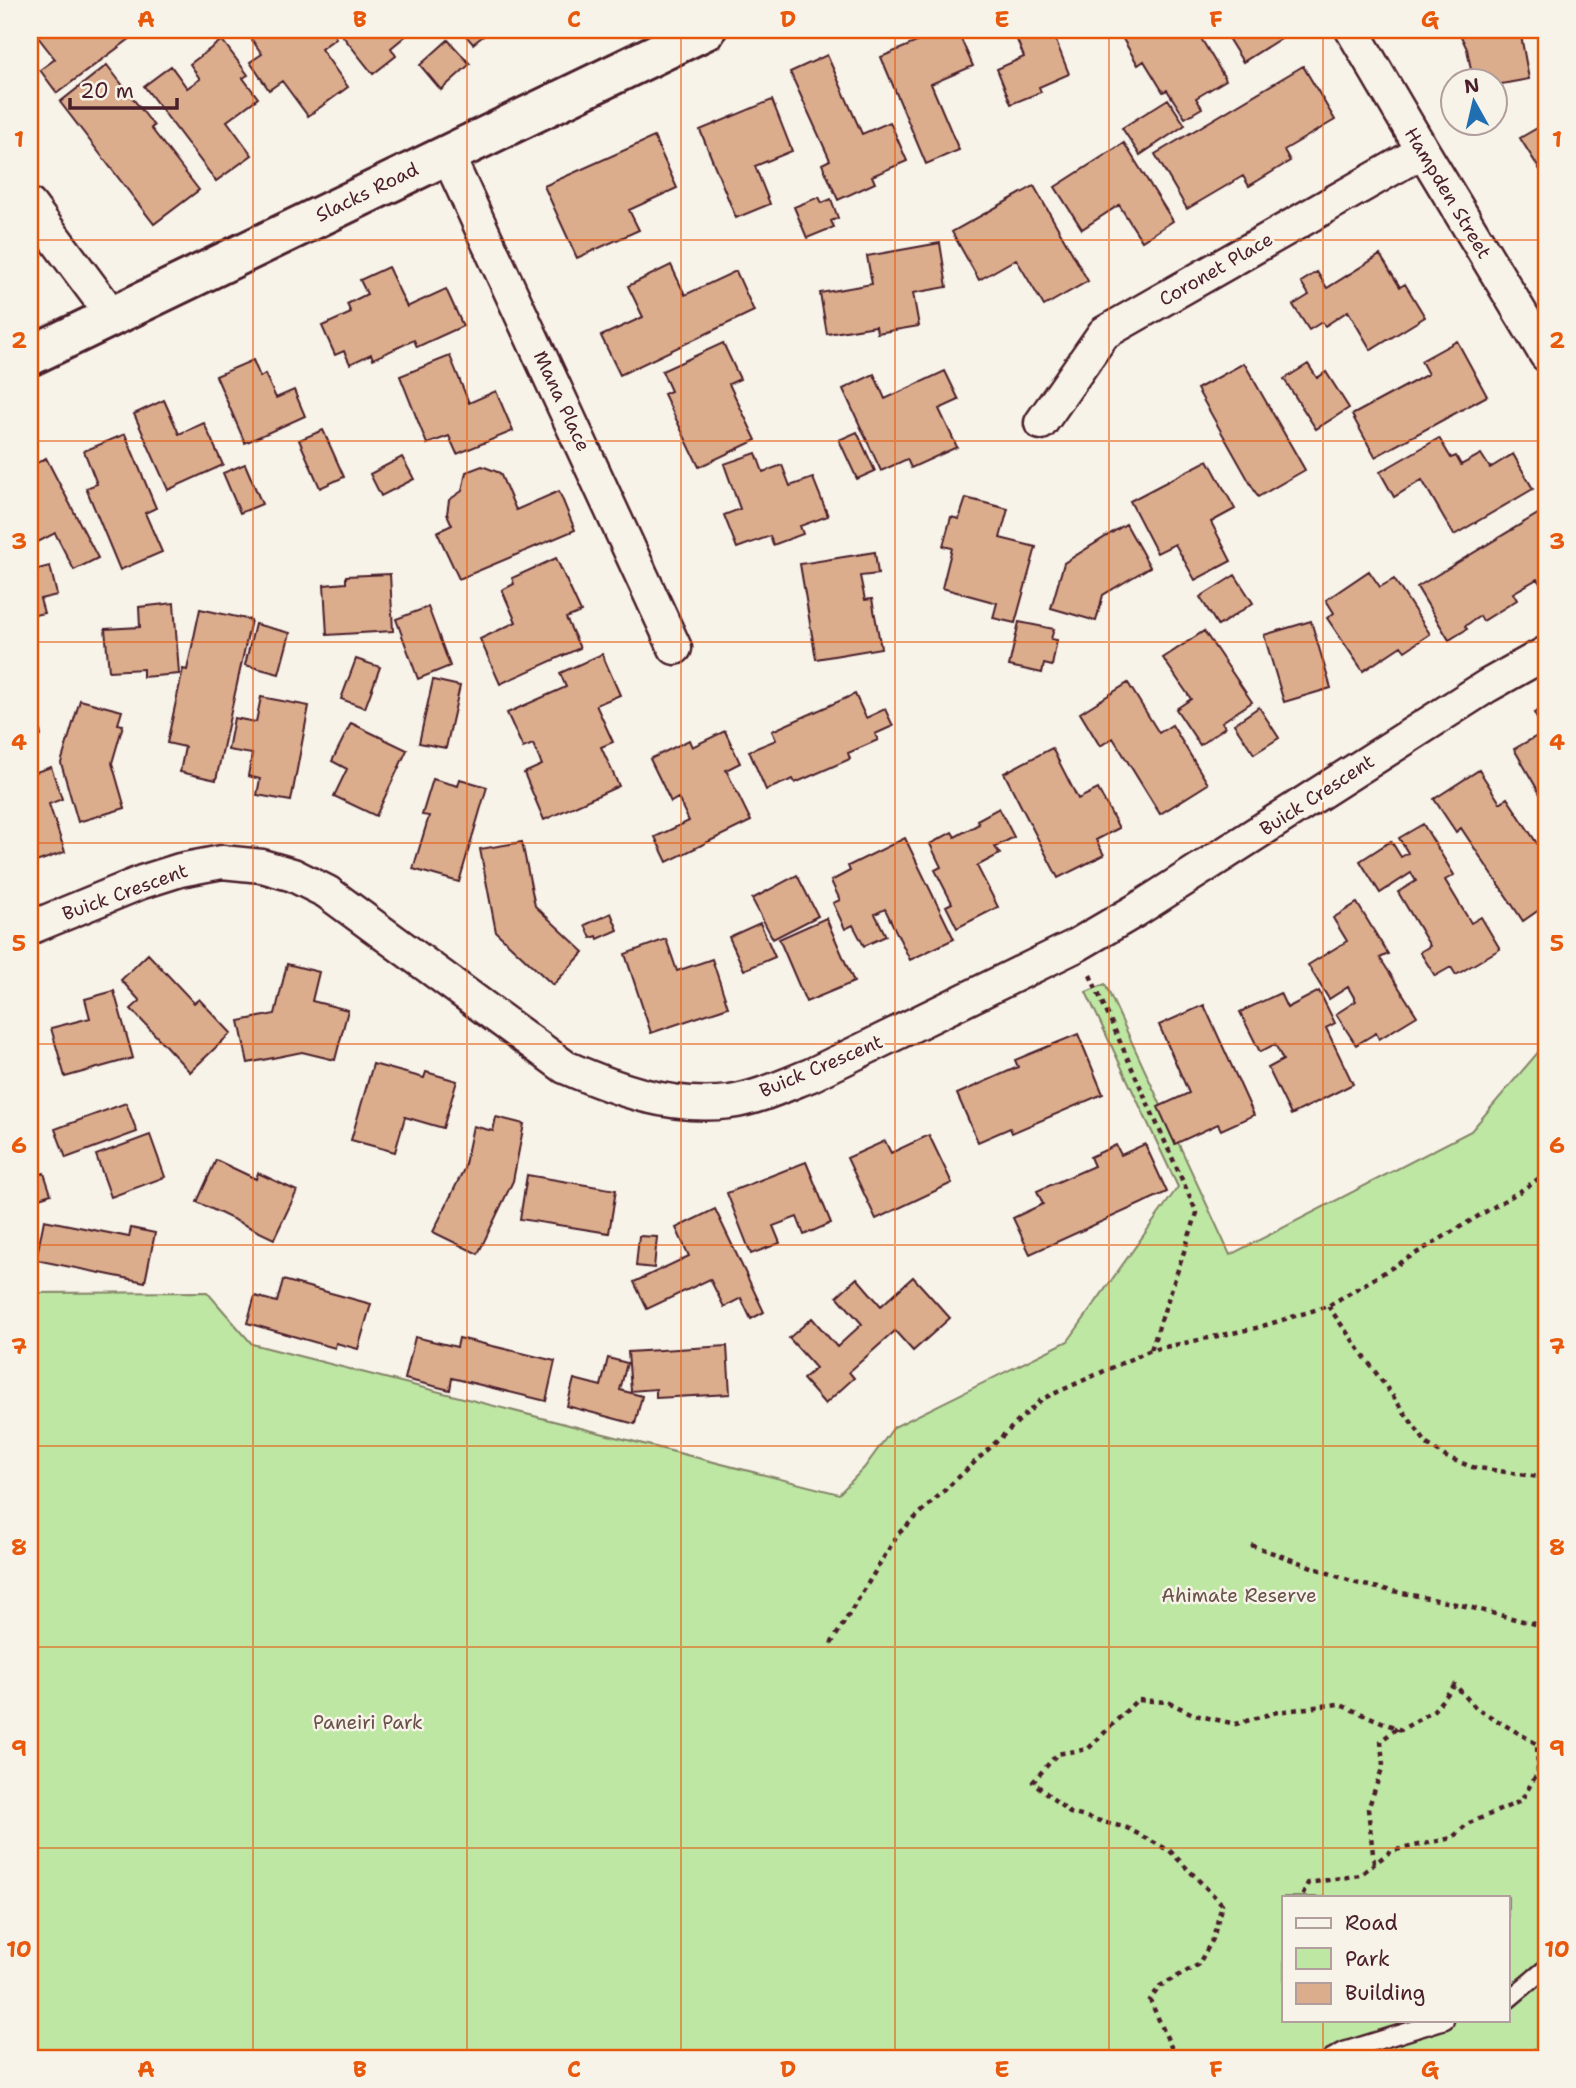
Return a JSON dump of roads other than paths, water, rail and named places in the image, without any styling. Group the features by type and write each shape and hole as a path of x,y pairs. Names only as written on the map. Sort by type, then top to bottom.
{"street":[{"name":"Slacks Road","path":"30,356 706,30"},
{"name":"Hampden Street","path":"1352,30 1546,355"},
{"name":"Coronet Place","path":"1041,423 1104,333 1423,151"},
{"name":"Mana Place","path":"447,154 675,648"},
{"path":"30,205 112,315"},
{"name":"Buick Crescent","path":"30,928 142,882 180,870 222,862 272,869 293,875 327,892 565,1067 606,1085 651,1098 685,1104 731,1102 811,1075 1077,945 1135,911 1488,686 1546,653"}],"lane":[{"path":"1510,1998 1546,1968"},
{"path":"1331,2058 1344,2051 1438,2022"}],"park label":[{"name":"Ahimate Reserve","path":"1239,1595"},
{"name":"Paneiri Park","path":"368,1722"}]}
